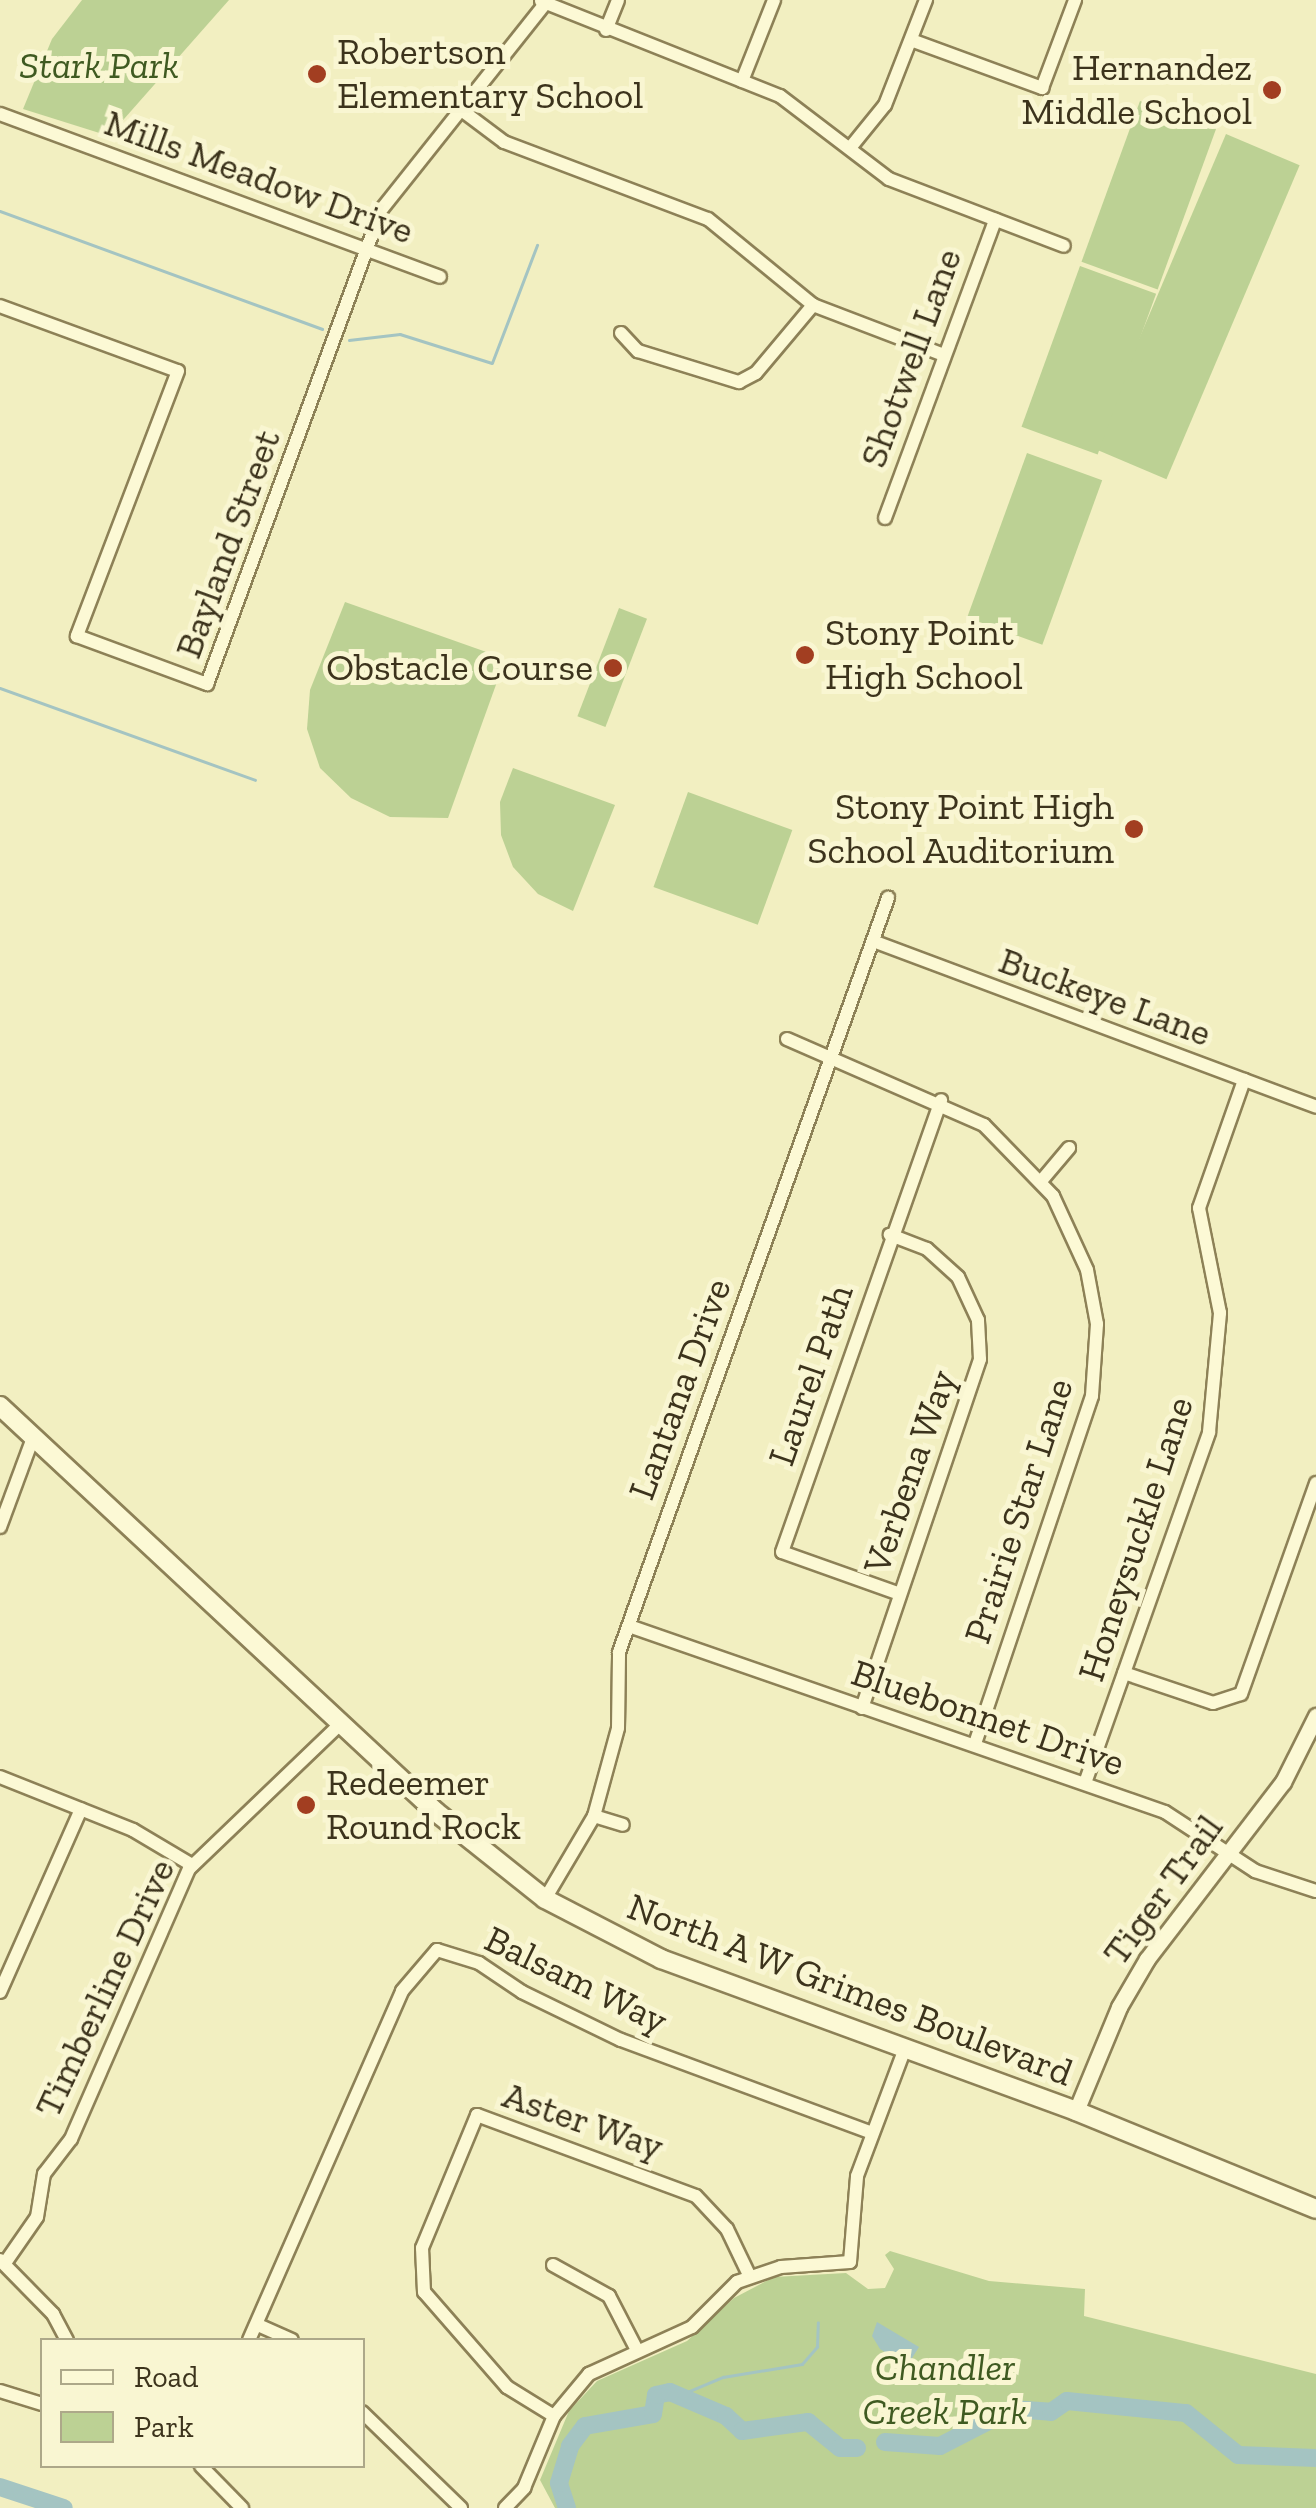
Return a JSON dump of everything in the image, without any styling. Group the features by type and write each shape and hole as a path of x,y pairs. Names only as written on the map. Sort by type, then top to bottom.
{"main road":[{"name":"North A W Grimes Boulevard","path":"0,1406 494,1863 545,1899 635,1949 1076,2111 1316,2209"}],"street":[{"path":"606,30 618,0"},
{"path":"742,81 774,0"},
{"path":"850,148 885,105 926,0"},
{"path":"911,40 1042,88 1075,0"},
{"path":"542,2 796,105 890,179 1064,246"},
{"name":"Bayland Street","path":"0,306 178,371 78,636 208,684 365,248 404,174 460,110 542,2"},
{"path":"460,110 504,142 708,219 813,305 944,355"},
{"name":"Mills Meadow Drive","path":"0,114 440,277"},
{"name":"Shotwell Lane","path":"884,518 995,220"},
{"path":"621,333 638,351 739,382 756,373 813,305"},
{"name":"Lantana Drive","path":"545,1899 594,1816 618,1728 618,1652 888,898"},
{"name":"Buckeye Lane","path":"873,941 1316,1107"},
{"name":"Prairie Star Lane","path":"787,1039 941,1100 1004,1141 1042,1180 1087,1270 1096,1369 1078,1448 976,1744"},
{"name":"Honeysuckle Lane","path":"1084,1783 1212,1418 1220,1313 1199,1208 1244,1080"},
{"name":"Laurel Path","path":"900,1594 782,1552 890,1235 941,1100"},
{"path":"1042,1180 1068,1148"},
{"name":"Verbena Way","path":"862,1708 977,1382 981,1343 974,1305 953,1270 927,1249 890,1235"},
{"path":"0,1528 34,1438"},
{"path":"1124,1674 1213,1703 1240,1694 1316,1483"},
{"name":"Bluebonnet Drive","path":"629,1626 1165,1812 1228,1855 1278,1881 1316,1891"},
{"name":"Tiger Trail","path":"1076,2111 1119,2007 1147,1959 1284,1782 1316,1716"},
{"name":"Timberline Drive","path":"2,2262 37,2216 44,2174 71,2139 192,1865 341,1723"},
{"path":"0,1777 154,1840 192,1865"},
{"path":"0,1992 81,1809"},
{"path":"594,1816 623,1825"},
{"name":"Balsam Way","path":"250,2338 402,1991 437,1950 479,1963 522,1992 621,2040 872,2133"},
{"path":"505,2508 524,2488 554,2416 588,2374 692,2327 731,2286 750,2277 850,2262 857,2176 904,2050"},
{"name":"Aster Way","path":"554,2416 507,2387 431,2306 421,2278 425,2241 477,2115 696,2196 722,2222 750,2277"},
{"path":"2,2262 53,2314 65,2338"},
{"path":"553,2264 609,2296 637,2350"},
{"path":"258,2325 287,2338"},
{"path":"0,2392 40,2403"},
{"path":"365,2415 462,2508"},
{"path":"203,2468 242,2508"}],"green space":[{"name":"Stark Park","path":"82,0 229,0 109,136 23,109 52,39"},
{"path":"1140,101 1216,129 1158,289 1082,262"},
{"path":"1226,134 1300,165 1166,479 1093,448"},
{"path":"1080,266 1156,294 1098,454 1022,427"},
{"path":"1027,453 1102,480 1042,645 967,617"},
{"path":"345,602 492,654 502,668 448,818 390,817 351,798 320,768 307,729 310,690"},
{"name":"Obstacle Course","path":"619,608 647,619 605,727 577,716"},
{"path":"513,768 615,805 573,911 538,894 513,867 501,835 500,802"},
{"path":"688,792 792,830 758,925 653,887"},
{"name":"Chandler Creek Park","path":"890,2251 989,2281 1085,2289 1084,2316 1316,2374 1316,2508 555,2508 540,2480 569,2411 597,2381 687,2341 734,2298 774,2277 846,2273 868,2289 885,2288 894,2269 885,2255"}],"water":[{"path":"877,2322 919,2347 907,2366 880,2349 872,2336"}],"waterway":[{"path":"0,211 322,329"},
{"path":"349,340 400,334 492,363 537,245"},
{"path":"0,688 255,780"},
{"path":"678,2396 723,2377 802,2364 817,2347 818,2323"},
{"path":"567,2508 559,2483 570,2446 585,2426 653,2414 656,2395 670,2392 726,2416 742,2431 808,2422 840,2448 857,2448"},
{"path":"885,2442 940,2446 1012,2409 1051,2412 1067,2401 1186,2413 1238,2455 1316,2458"},
{"path":"0,2487 64,2508"}],"place":[{"name":"Robertson Elementary School","path":"317,74"},
{"name":"Hernandez Middle School","path":"1272,90"},
{"name":"Stony Point High School","path":"805,655"},
{"name":"Obstacle Course","path":"613,668"},
{"name":"Stony Point High School Auditorium","path":"1134,829"},
{"name":"Redeemer Round Rock","path":"306,1805"}]}
